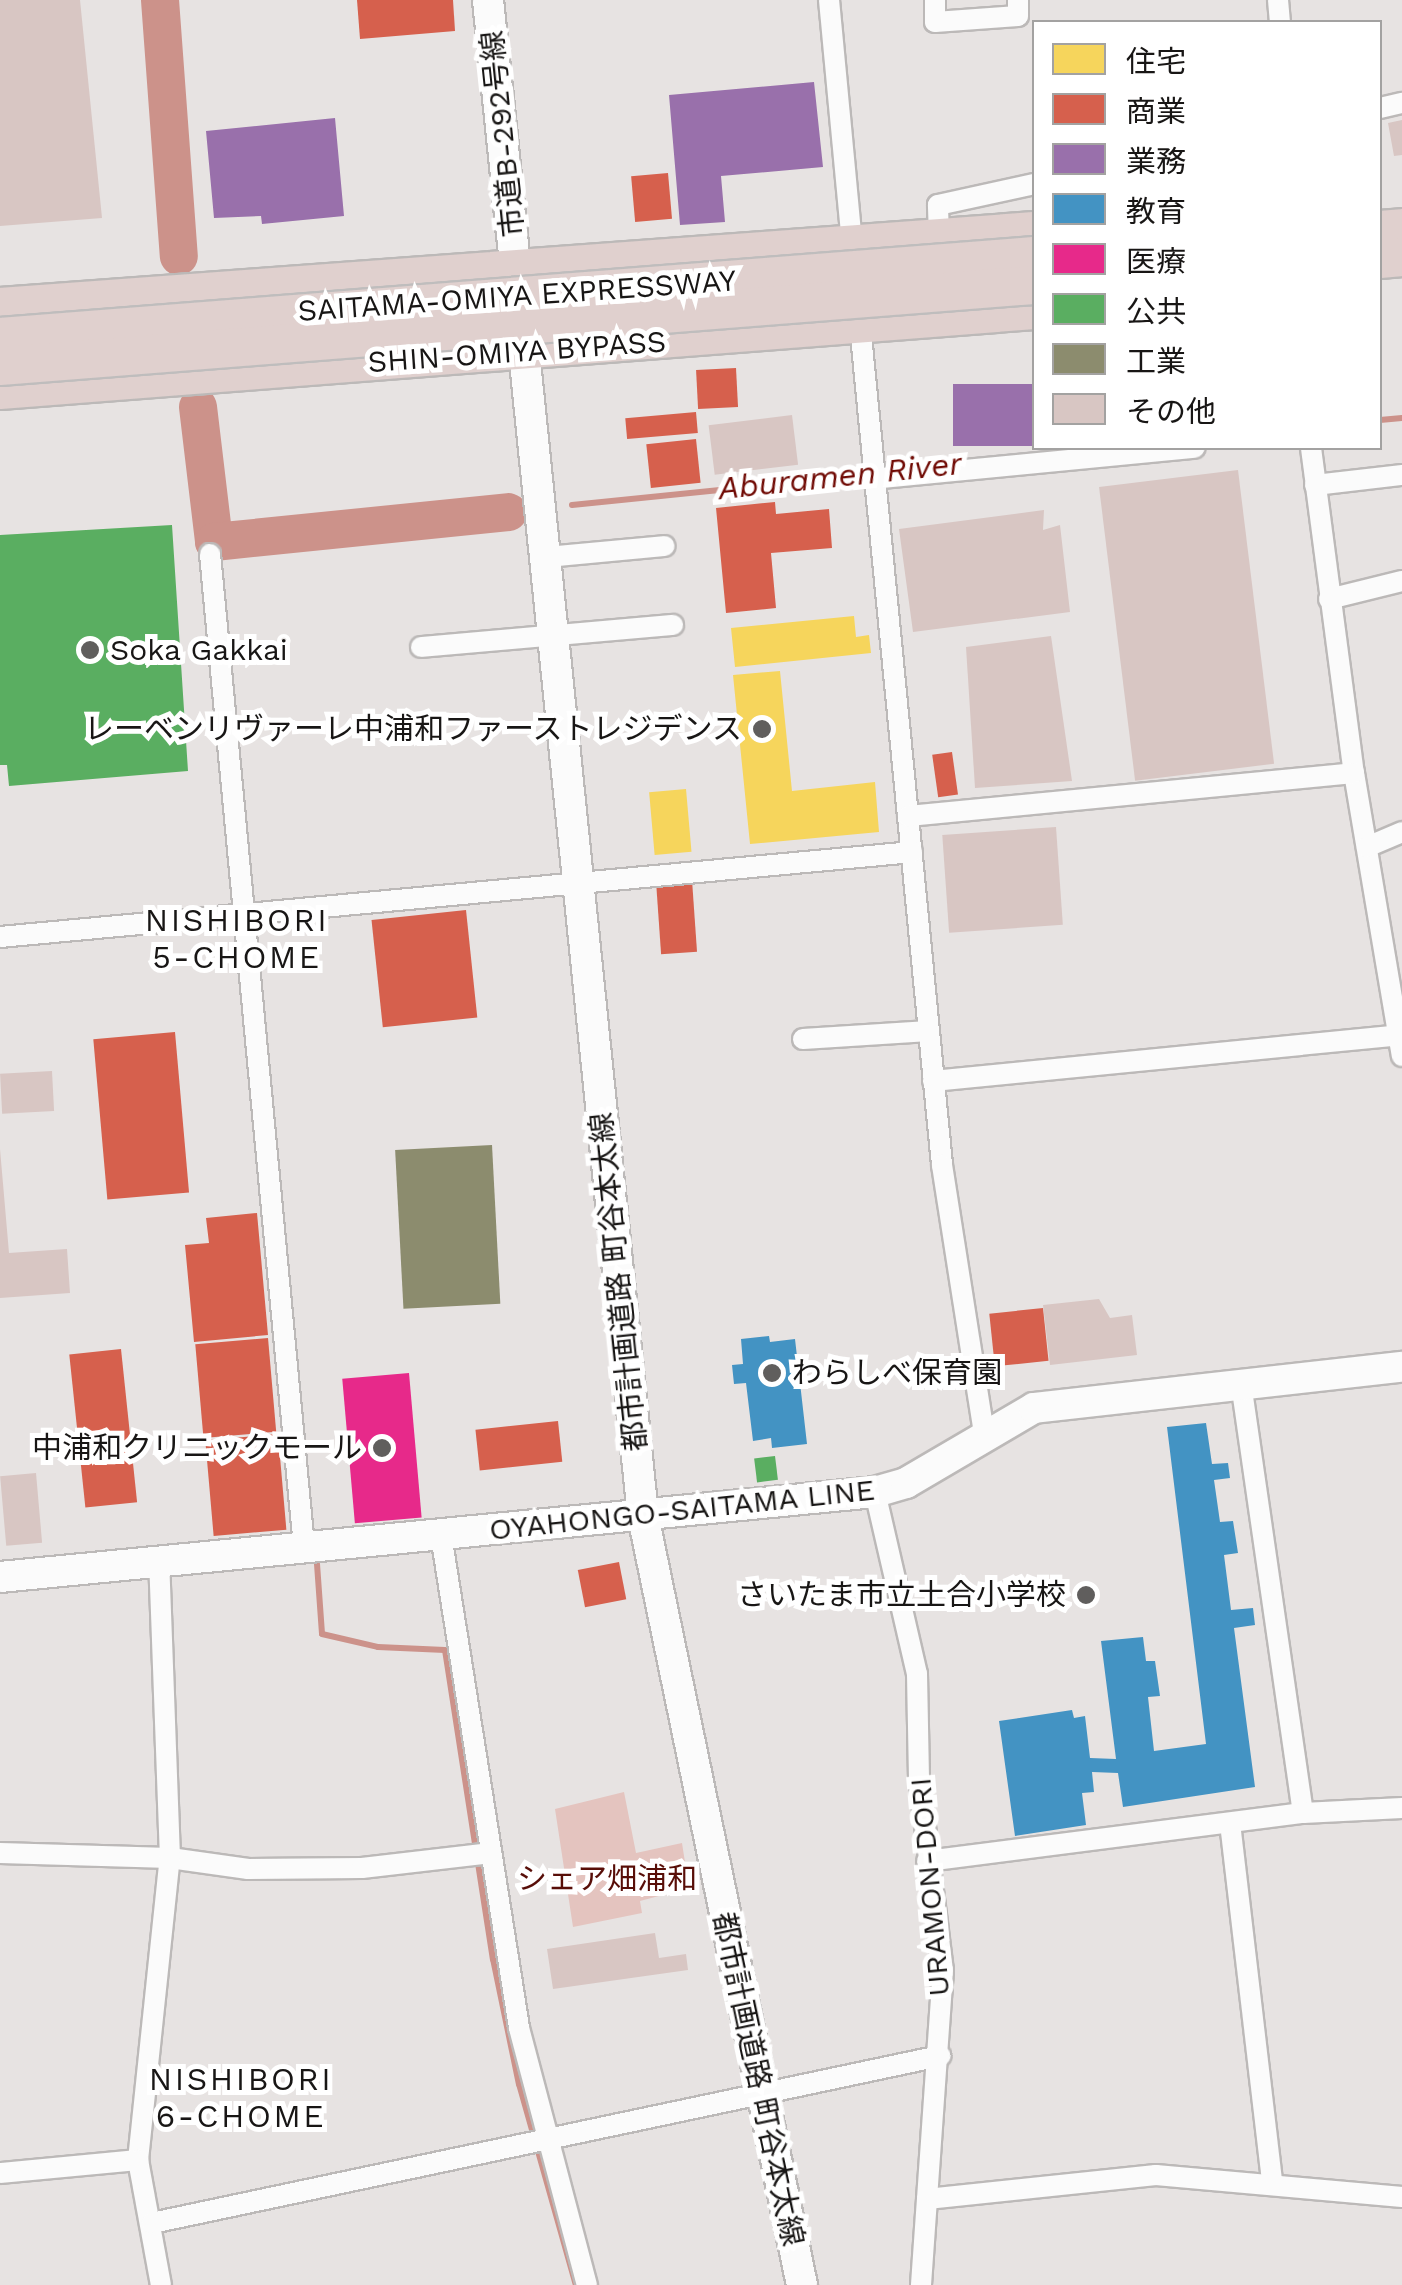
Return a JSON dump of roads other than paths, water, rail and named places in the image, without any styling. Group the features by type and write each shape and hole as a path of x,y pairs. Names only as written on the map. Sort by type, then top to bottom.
{"highway":[{"path":"0,307 222,290 362,317 852,244 1032,231"},
{"name":"SAITAMA-OMIYA EXPRESSWAY","path":"0,336 1032,256"},
{"name":"SAITAMA-OMIYA EXPRESSWAY","path":"0,366 1032,285"},
{"path":"520,294 606,300 704,327 755,333"},
{"name":"SHIN-OMIYA BYPASS","path":"0,390 525,353 1032,310"}],"street":[{"name":"市道B-292号線","path":"488,0 520,294"},
{"path":"829,0 852,244"},
{"path":"936,0 936,22 1018,16 1018,0"},
{"path":"939,236 938,205 1032,184"},
{"name":"都市計画道路 町谷本太線","path":"520,294 643,1516 802,2285"},
{"path":"860,325 871,476 933,1080 984,1432"},
{"path":"871,476 1172,450"},
{"path":"933,1080 1400,1042 1354,773 1311,450"},
{"path":"1315,485 1402,475"},
{"path":"546,557 664,546"},
{"path":"210,554 304,1546"},
{"path":"1330,599 1402,581"},
{"path":"422,646 673,625"},
{"path":"908,816 1354,773"},
{"path":"1366,847 1402,832"},
{"path":"0,937 912,852"},
{"path":"803,1040 929,1031"},
{"name":"OYAHONGO-SAITAMA LINE","path":"0,1577 875,1492 906,1482 984,1432 1034,1408 1402,1366"},
{"path":"1240,1383 1302,1814"},
{"name":"URAMON-DORI","path":"875,1492 917,1674 927,1861 943,1970 921,2285"},
{"path":"441,1535 482,1855 540,2138 588,2285"},
{"path":"158,1563 170,1858 138,2160 161,2285"},
{"path":"927,1861 1302,1814 1402,1808"},
{"path":"1230,1823 1272,2181"},
{"path":"0,1853 170,1858 268,1868 362,1868 482,1855"},
{"path":"152,2222 940,2056"},
{"path":"0,2172 138,2160"},
{"path":"927,2199 1156,2175 1272,2181 1402,2197"}],"waterway":[{"name":"Aburamen River","path":"160,0 179,256"},
{"name":"Aburamen River","path":"198,407 214,542 508,512"},
{"name":"Aburamen River","path":"1382,420 1402,418"},
{"name":"Aburamen River","path":"572,505 868,475"},
{"path":"222,541 223,550"},
{"path":"317,1564 322,1634 378,1647 445,1650 493,1959 519,2084 576,2285"}],"place":[{"name":"Soka Gakkai","path":"90,650"},
{"name":"レーベンリヴァーレ中浦和ファーストレジデンス","path":"762,729"},
{"name":"わらしべ保育園","path":"772,1373"},
{"name":"中浦和クリニックモール","path":"382,1448"},
{"name":"さいたま市立土合小学校","path":"1086,1595"}],"district":[{"name":"NISHIBORI 5-CHOME","path":"237,940"},
{"name":"NISHIBORI 6-CHOME","path":"241,2098"}],"park label":[{"name":"シェア畑浦和","path":"607,1879"}]}
